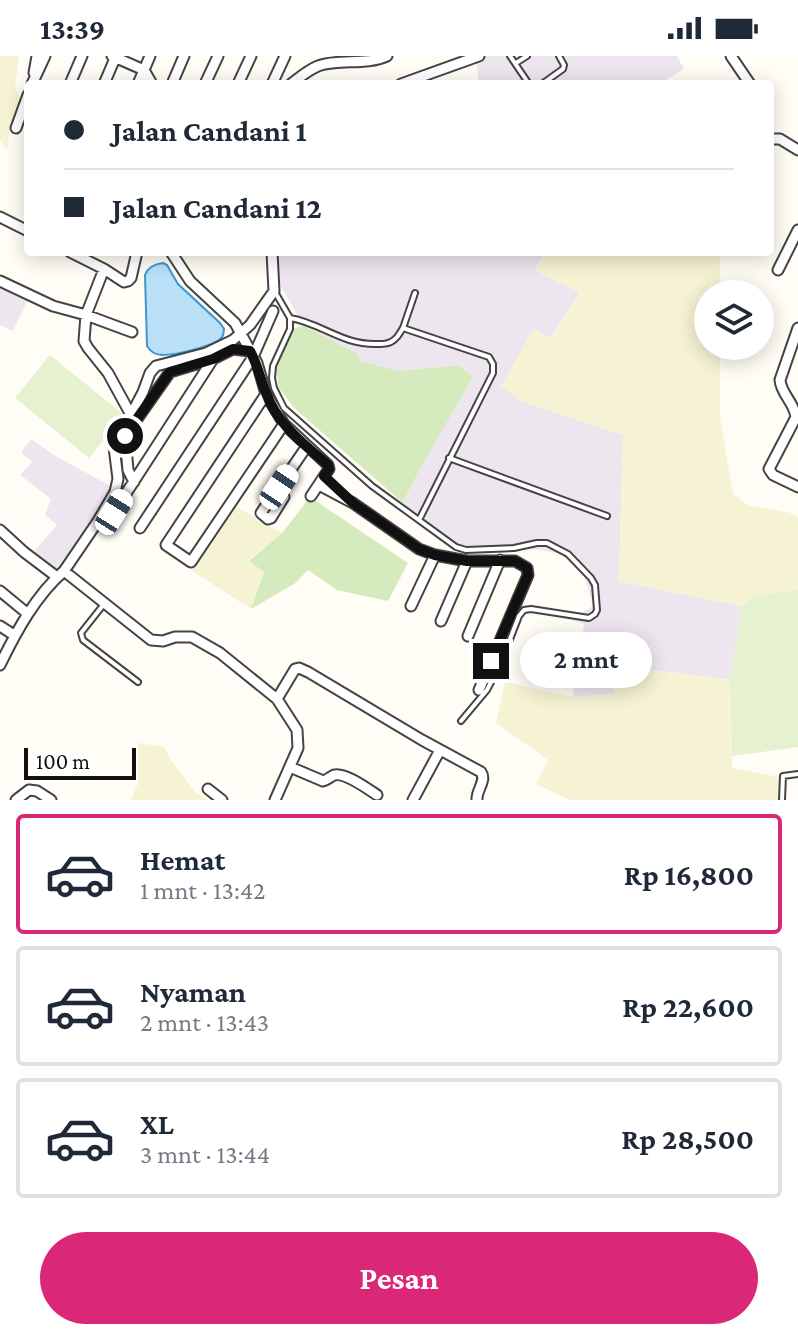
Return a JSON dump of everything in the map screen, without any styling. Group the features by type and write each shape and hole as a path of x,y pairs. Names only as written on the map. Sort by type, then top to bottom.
{"street":[{"path":"33,80 37,56"},
{"path":"34,80 45,56"},
{"path":"72,80 82,56"},
{"path":"105,80 114,56 144,70 150,80"},
{"path":"140,80 150,56"},
{"path":"174,80 184,56"},
{"path":"207,80 218,56"},
{"path":"240,80 251,56"},
{"path":"274,80 285,56"},
{"path":"316,67 320,56"},
{"path":"297,80 316,67 352,58 376,61 387,56"},
{"path":"412,80 479,56"},
{"path":"731,56 747,80"},
{"path":"16,128 24,106"},
{"path":"774,139 780,139 798,150"},
{"path":"0,217 24,229"},
{"path":"778,270 798,230"},
{"path":"78,256 124,282 131,278 136,256"},
{"path":"174,256 190,281 235,323 252,354 266,394 284,424 328,465 311,496"},
{"path":"0,665 14,635 61,574 115,492 118,479 114,447 117,434 131,415 150,373 156,366 206,353 241,334 274,291 272,256"},
{"path":"104,269 86,315 84,341 108,373 131,415"},
{"path":"0,281 53,306 132,332"},
{"path":"140,528 252,354 273,311"},
{"path":"798,328 780,380 780,388 797,416 769,469 773,475 798,487"},
{"path":"134,482 128,470 125,436 170,372 213,359 233,349 252,354"},
{"path":"114,512 213,359"},
{"path":"266,394 166,545 191,562 284,424"},
{"path":"279,487 307,446"},
{"path":"324,476 353,503 419,549 467,561 515,561 527,568 528,575 479,690"},
{"path":"0,530 24,552 61,574 151,640 192,637 207,644 277,699 297,730 298,748 275,800"},
{"path":"411,606 435,555"},
{"path":"468,636 500,560"},
{"path":"441,621 467,561"},
{"path":"0,591 28,614"},
{"path":"0,626 14,635"},
{"path":"277,699 292,673 299,668 481,772 483,779 477,800"},
{"path":"413,800 440,750"},
{"path":"290,767 324,781 335,775 343,775 377,795"},
{"path":"208,789 222,800"},
{"path":"16,800 29,790 37,791 51,800"}],"lane":[{"path":"510,56 527,80"},
{"path":"516,63 527,56"},
{"path":"548,80 563,69 559,56"},
{"path":"274,291 290,318 290,329 273,366 272,378 284,408 372,486 448,543 466,550 547,543 568,554 591,578 597,592 597,610 589,618 524,610 487,690 461,721"},
{"path":"290,318 364,345 388,344 396,339 403,328 415,293"},
{"path":"403,328 489,357 493,364 493,373 419,520"},
{"path":"449,458 607,516"},
{"path":"104,604 83,630 83,640 138,682"},
{"path":"782,800 783,776 798,774"}],"shaded area":[{"path":"0,56 19,56 15,87 21,100 10,129 7,150 0,140"},
{"path":"479,56 677,56 684,69 666,80 478,80 476,61"},
{"path":"276,256 543,256 535,271 580,292 551,338 533,330 521,401 623,435 619,581 742,606 730,680 612,665 611,681 615,694 573,697 584,624 522,605 581,613 593,606 585,578 561,554 522,548 462,553 400,510 422,465 458,365 399,371 360,361 357,353 304,326 279,283"},
{"path":"543,256 720,256 720,280 694,280 694,360 720,360 720,416 733,494 748,505 798,517 798,590 756,596 742,606 619,581 623,435 521,401 501,386 533,330 552,338 580,292 535,271"},
{"path":"0,284 29,297 13,331 0,325"},
{"path":"31,439 112,487 82,544 59,571 34,551 57,525 45,515 51,499 20,475 32,462 21,452"},
{"path":"235,506 282,533 249,560 264,571 251,609 192,571"},
{"path":"611,665 730,680 732,768 779,777 779,800 570,800 536,784 548,760 496,723 505,682 573,697 614,694"},
{"path":"138,743 164,747 195,792 208,800 131,800 138,783"}],"green space":[{"path":"304,326 357,353 360,361 399,371 458,365 473,377 403,503 294,408 279,388 276,370 294,328"},
{"path":"50,355 124,415 89,458 15,398"},
{"path":"310,497 408,563 388,601 337,590 308,570 294,584 251,609 264,572 249,561 282,533"},
{"path":"798,590 798,747 732,756 730,680 742,606 755,596"}],"water":[{"path":"163,263 178,284 220,323 224,329 219,340 169,355 155,354 147,346 145,275 152,266"}],"route":[{"path":"125,436 170,372 213,359 233,349 250,351 266,394 284,424 328,465 324,476 353,503 419,549 435,555 467,561 515,561 527,568 528,575 491,661"}]}
